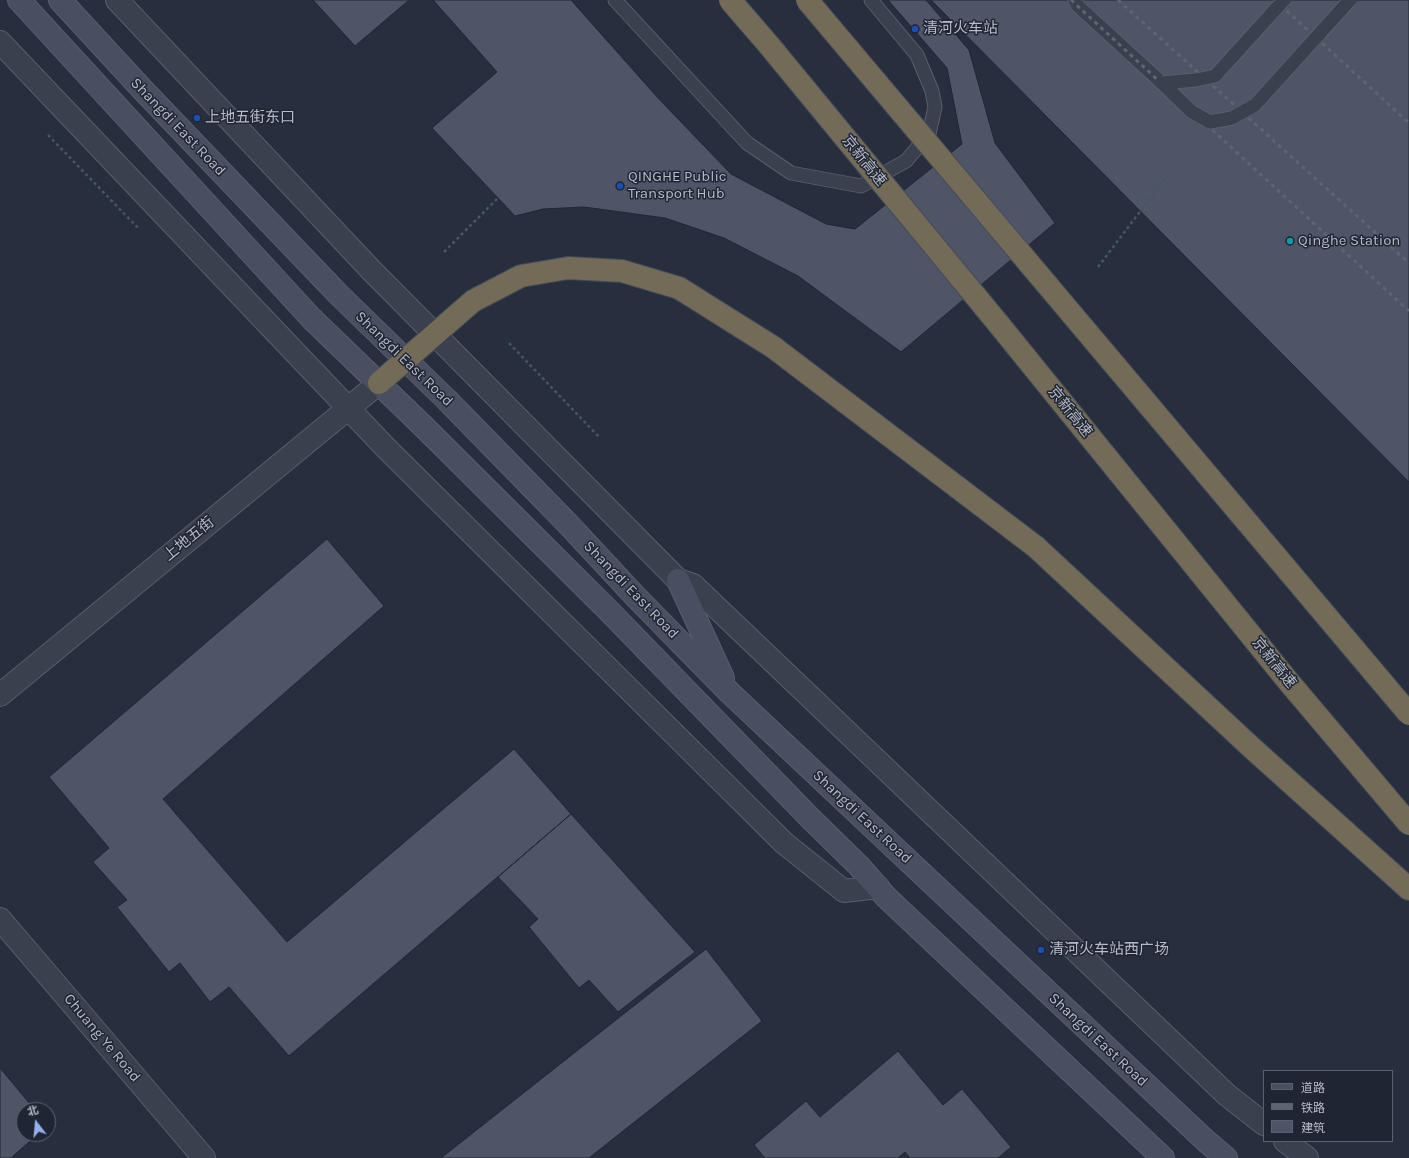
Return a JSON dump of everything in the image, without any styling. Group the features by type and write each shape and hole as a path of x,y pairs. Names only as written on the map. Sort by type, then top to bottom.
{"highway":[{"name":"京新高速","path":"730,0 991,315 1288,681 1409,824"},
{"path":"807,0 1409,714"},
{"path":"379,383 473,301 521,276 568,268 622,271 679,288 773,347 1036,547 1252,748 1409,889"}],"main road":[{"name":"Shangdi East Road","path":"19,0 312,319 379,383 608,610 810,818 859,866 886,896 1163,1158"},
{"name":"Shangdi East Road","path":"60,0 147,95 338,294 406,360 564,519 635,596 730,692 1226,1158"},
{"path":"678,580 730,692"}],"street":[{"path":"117,0 372,272 678,580 694,585 1227,1095 1263,1123"},
{"path":"0,42 386,448 784,843 844,891 878,887"},
{"name":"上地五街","path":"0,695 379,383"},
{"name":"Chuang Ye Road","path":"0,919 204,1158"},
{"path":"1287,1142 1307,1158"}],"lane":[{"path":"615,0 747,143 791,173 861,186 906,161 929,134 935,107 932,91 917,55 871,0"},
{"path":"1075,0 1078,6 1192,112 1210,122 1232,118 1255,105 1350,0"},
{"path":"1162,83 1196,80 1215,76 1284,0"}],"path":[{"path":"48,135 140,230"},
{"path":"1098,267 1167,176"},
{"path":"444,252 498,198"},
{"path":"509,343 600,438"}],"building":[{"path":"313,0 409,0 355,46"},
{"name":"QINGHE Public Transport Hub","path":"433,0 571,0 658,98 731,174 826,224 855,229 962,144 947,68 888,0 926,0 969,50 995,143 1055,223 901,352 798,276 724,238 665,218 584,207 543,209 515,216 432,128 497,72"},
{"name":"Qinghe Station","path":"931,0 1409,0 1409,482"},
{"path":"327,539 384,606 163,799 287,942 514,749 571,814 289,1056 229,987 210,1002 180,963 169,972 117,907 127,900 93,862 109,848 49,777"},
{"path":"571,814 695,952 618,1012 589,980 579,988 529,927 538,919 498,877"},
{"path":"706,949 762,1021 589,1158 441,1158"},
{"path":"898,1051 943,1105 962,1089 1011,1147 998,1158 910,1158 905,1152 898,1158 765,1158 754,1145 806,1101 820,1117"},
{"path":"0,1068 28,1102 16,1102 16,1142 29,1142 11,1158 0,1158"}],"railway":[{"path":"1071,0 1409,311"},
{"path":"1118,0 1409,263"},
{"path":"1275,0 1409,123"}],"place":[{"name":"清河火车站","path":"915,29"},
{"name":"上地五街东口","path":"197,118"},
{"name":"QINGHE Public Transport Hub","path":"620,186"},
{"name":"Qinghe Station","path":"1290,241"},
{"name":"清河火车站西广场","path":"1041,950"}]}
